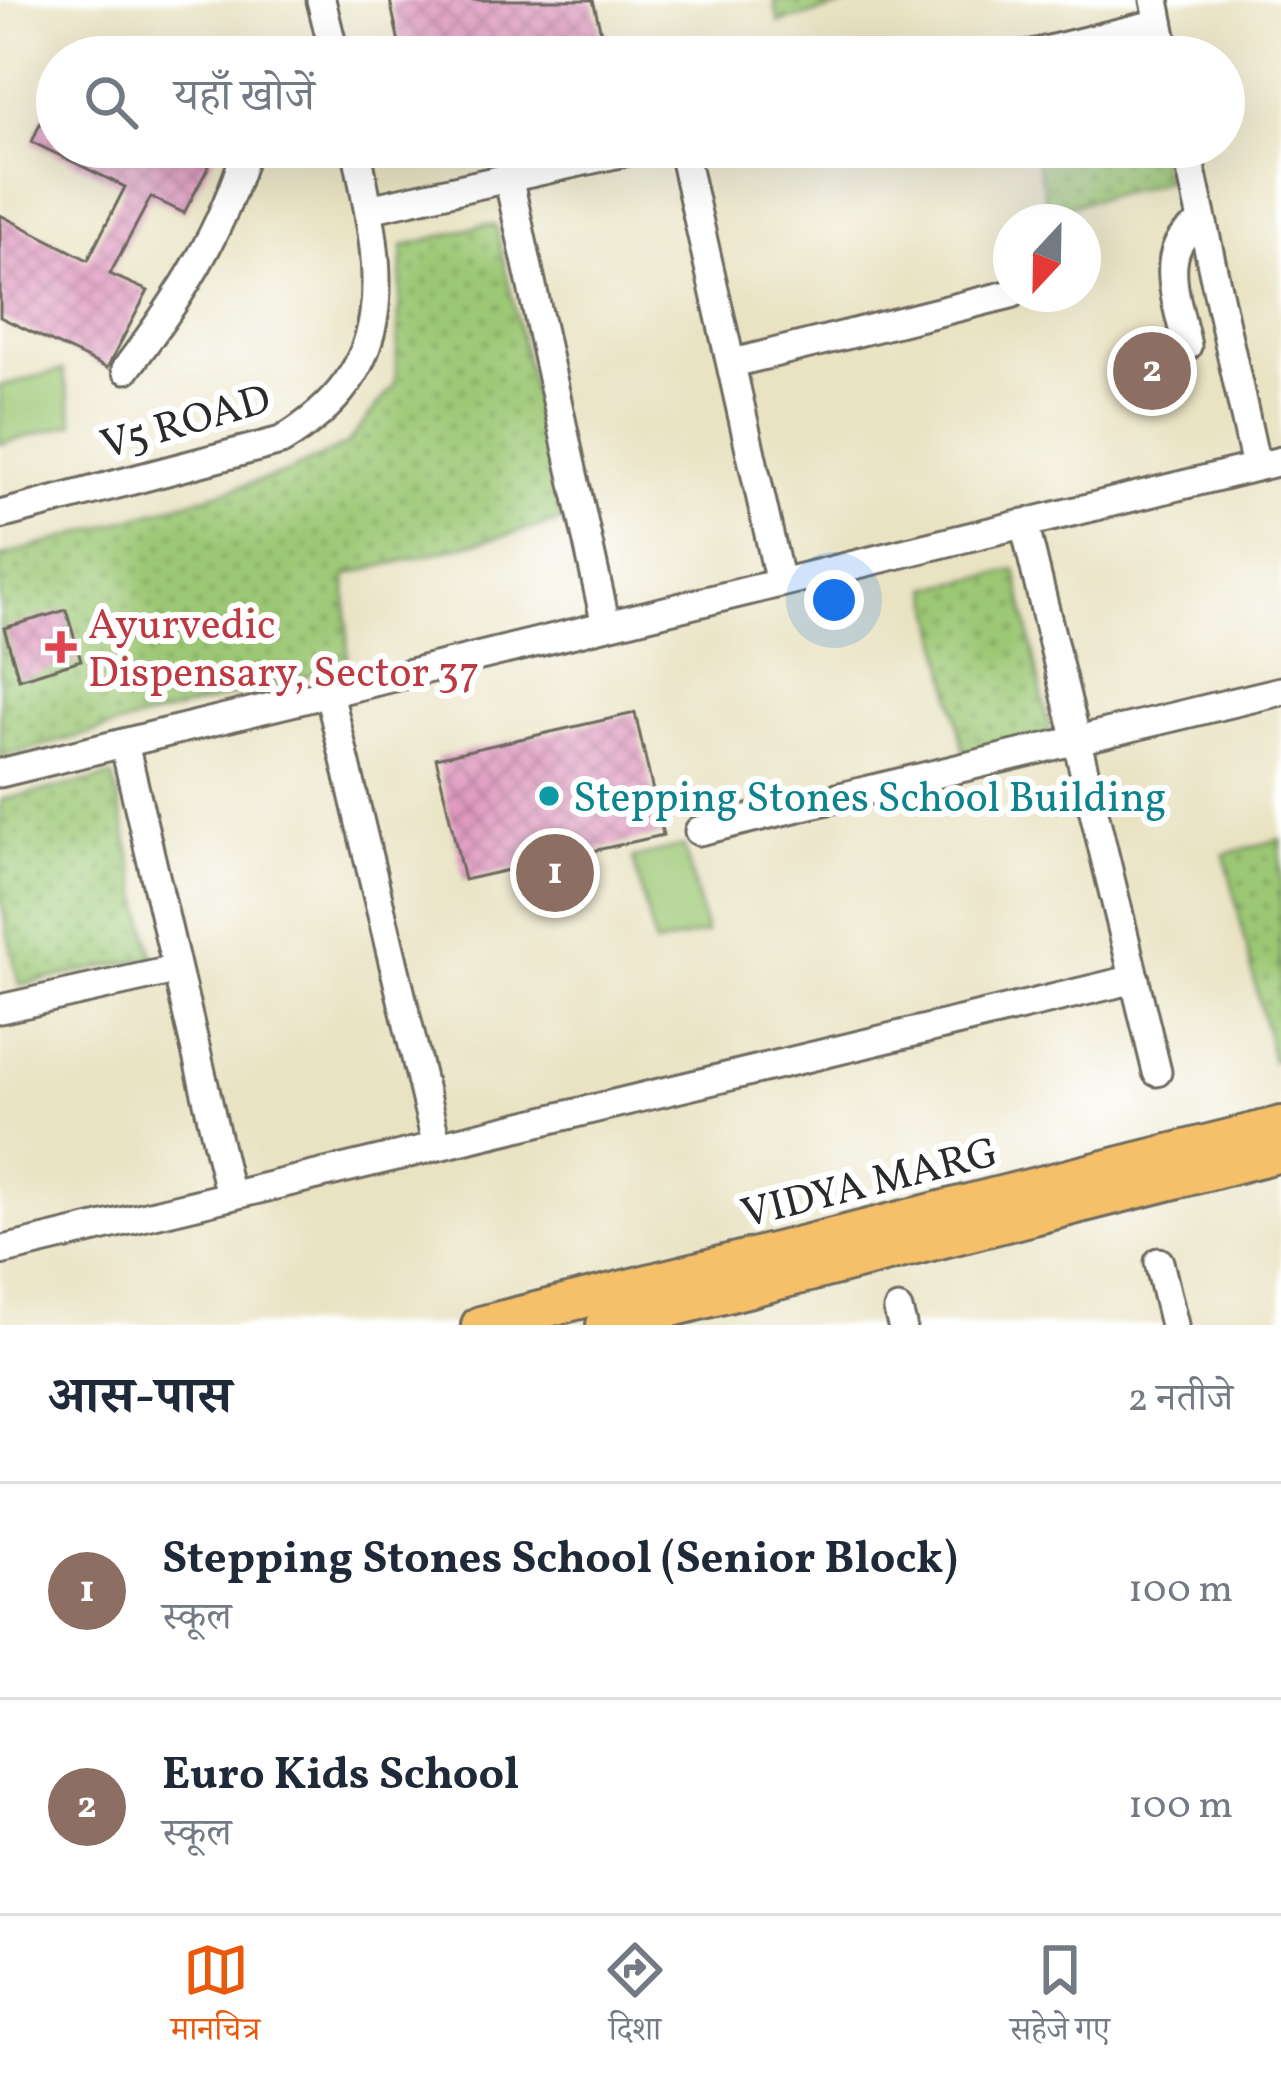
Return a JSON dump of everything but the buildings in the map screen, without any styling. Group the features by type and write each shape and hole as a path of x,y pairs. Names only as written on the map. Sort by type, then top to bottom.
{"main road":[{"name":"VIDYA MARG","path":"479,1325 1281,1125"},
{"name":"VIDYA MARG","path":"605,1325 1281,1153"}],"street":[{"path":"321,0 330,36"},
{"path":"1084,36 1157,12"},
{"path":"126,369 182,295 216,234 240,168"},
{"name":"V5 ROAD","path":"0,515 280,441 319,418 349,383 364,351 381,281 360,168"},
{"path":"369,209 561,168"},
{"path":"687,168 780,583"},
{"path":"0,773 1268,464 1191,168"},
{"path":"508,181 606,625"},
{"path":"1187,346 1170,262 1190,229 1203,224"},
{"path":"733,363 993,298"},
{"path":"1024,523 1157,1072"},
{"path":"699,831 1281,691"},
{"path":"329,693 437,1146"},
{"path":"124,743 230,1196"},
{"path":"0,1009 175,970"},
{"path":"0,1251 1135,979"},
{"path":"1160,1262 1174,1325"}],"green space":[{"path":"774,0 866,0 779,23"},
{"path":"1038,168 1163,168 1166,181 1076,204 1047,204"},
{"path":"483,225 496,226 562,521 346,575 348,665 0,757 0,557 283,474 347,444 395,384 403,246"},
{"path":"63,370 74,424 0,444 0,386"},
{"path":"1016,570 1053,748 967,766 929,588"},
{"path":"113,776 153,957 19,985 0,896 0,800"},
{"path":"1281,839 1281,1056 1273,1061 1225,854"},
{"path":"684,846 706,933 655,945 633,858"}],"place":[{"name":"Euro Kids School","path":"1152,371"},
{"name":"Ayurvedic Dispensary, Sector 37","path":"61,647"},
{"name":"Stepping Stones School Building","path":"549,796"},
{"name":"Stepping Stones School (Senior Block)","path":"555,873"}]}
